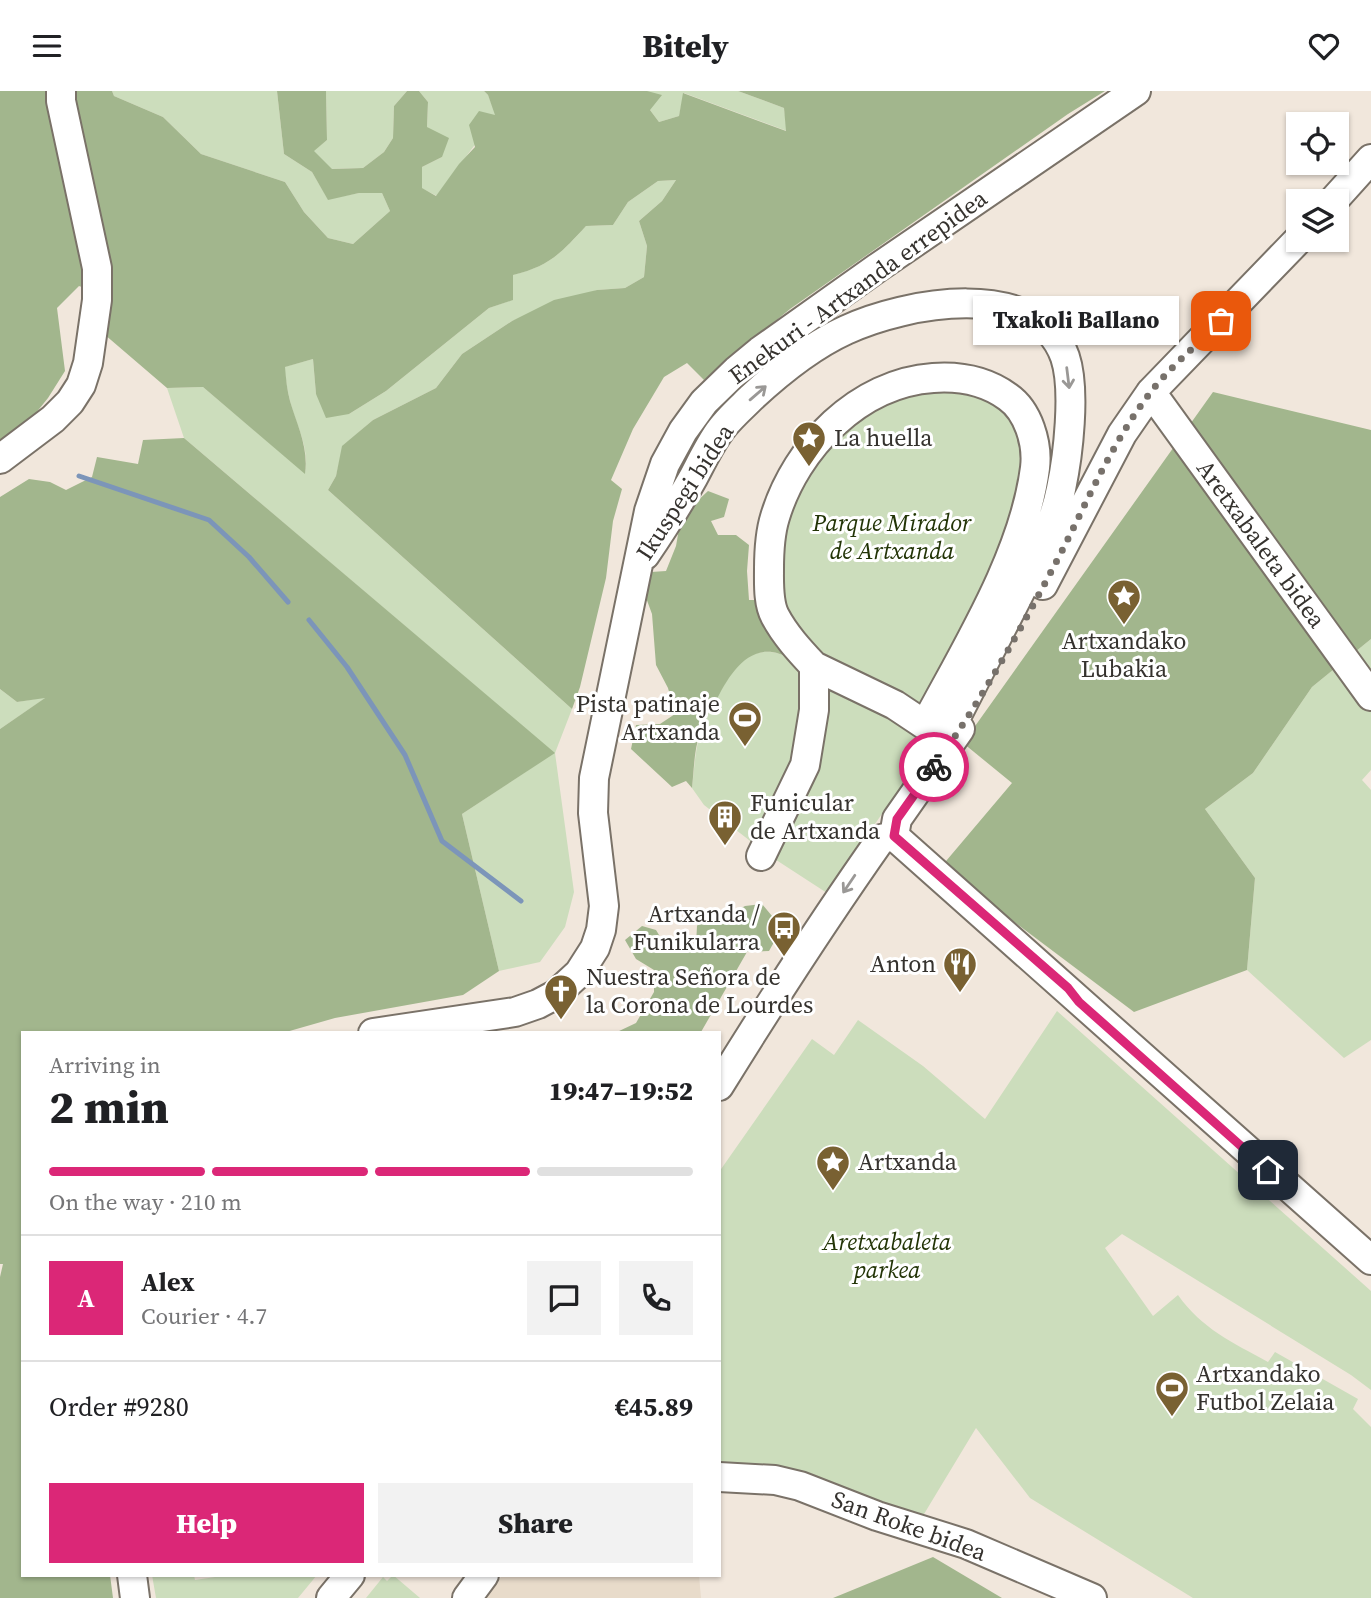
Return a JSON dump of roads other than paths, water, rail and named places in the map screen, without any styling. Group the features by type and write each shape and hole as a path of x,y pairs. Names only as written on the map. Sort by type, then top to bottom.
{"street":[{"path":"0,459 70,403 81,385 88,363 97,268 61,91"},
{"name":"Enekuri - Artxanda errepidea","path":"386,1031 514,1012 538,1004 555,995 579,973 595,948 604,907 593,813 594,778 609,700 649,511 665,464 683,431 704,402 737,370 877,268 1136,91"},
{"path":"1344,189 1371,159"},
{"path":"894,836 897,819 973,709 1055,564 1122,434 1151,392 1286,252"},
{"name":"Ikuspegi bidea","path":"636,569 669,519 719,431 752,397 797,360 844,331 882,315 926,306 974,304 1012,309 1034,319 1051,334 1065,357 1070,421 1062,489 1040,552 952,725 950,744"},
{"path":"761,856 805,765 814,710 814,666 793,643 774,615 769,587 769,551 775,517 794,475 827,429 850,409 879,391 911,379 953,376 992,385 1016,402 1028,421 1035,465 1024,522 990,599 925,725 895,705 814,666"},
{"name":"Aretxabaleta bidea","path":"1151,392 1371,696"},
{"path":"721,1083 793,966 862,866 881,839 894,836"},
{"path":"894,836 1371,1260"},
{"name":"San Roke bidea","path":"721,1477 775,1480 800,1486 877,1516 967,1544 1092,1598"},
{"path":"132,1577 135,1598"},
{"path":"331,1598 348,1577"},
{"path":"467,1598 483,1577"}],"waterway":[{"path":"79,476 209,520 249,557 288,602"},
{"path":"309,620 347,667 405,755 442,841 521,901"}],"place":[{"name":"Txakoli Ballano","path":"1221,321"},
{"name":"La huella","path":"809,468"},
{"name":"Artxandako Lubakia","path":"1124,626"},
{"name":"Pista patinaje Artxanda","path":"745,748"},
{"name":"Funicular de Artxanda","path":"725,847"},
{"name":"Artxanda / Funikularra","path":"784,958"},
{"name":"Anton","path":"960,994"},
{"name":"Nuestra Señora de la Corona de Lourdes","path":"561,1021"},
{"name":"Artxanda","path":"833,1192"},
{"name":"Artxandako Futbol Zelaia","path":"1172,1418"}],"park label":[{"name":"Parque Mirador de Artxanda","path":"892,537"},
{"name":"Aretxabaleta parkea","path":"887,1256"}]}
